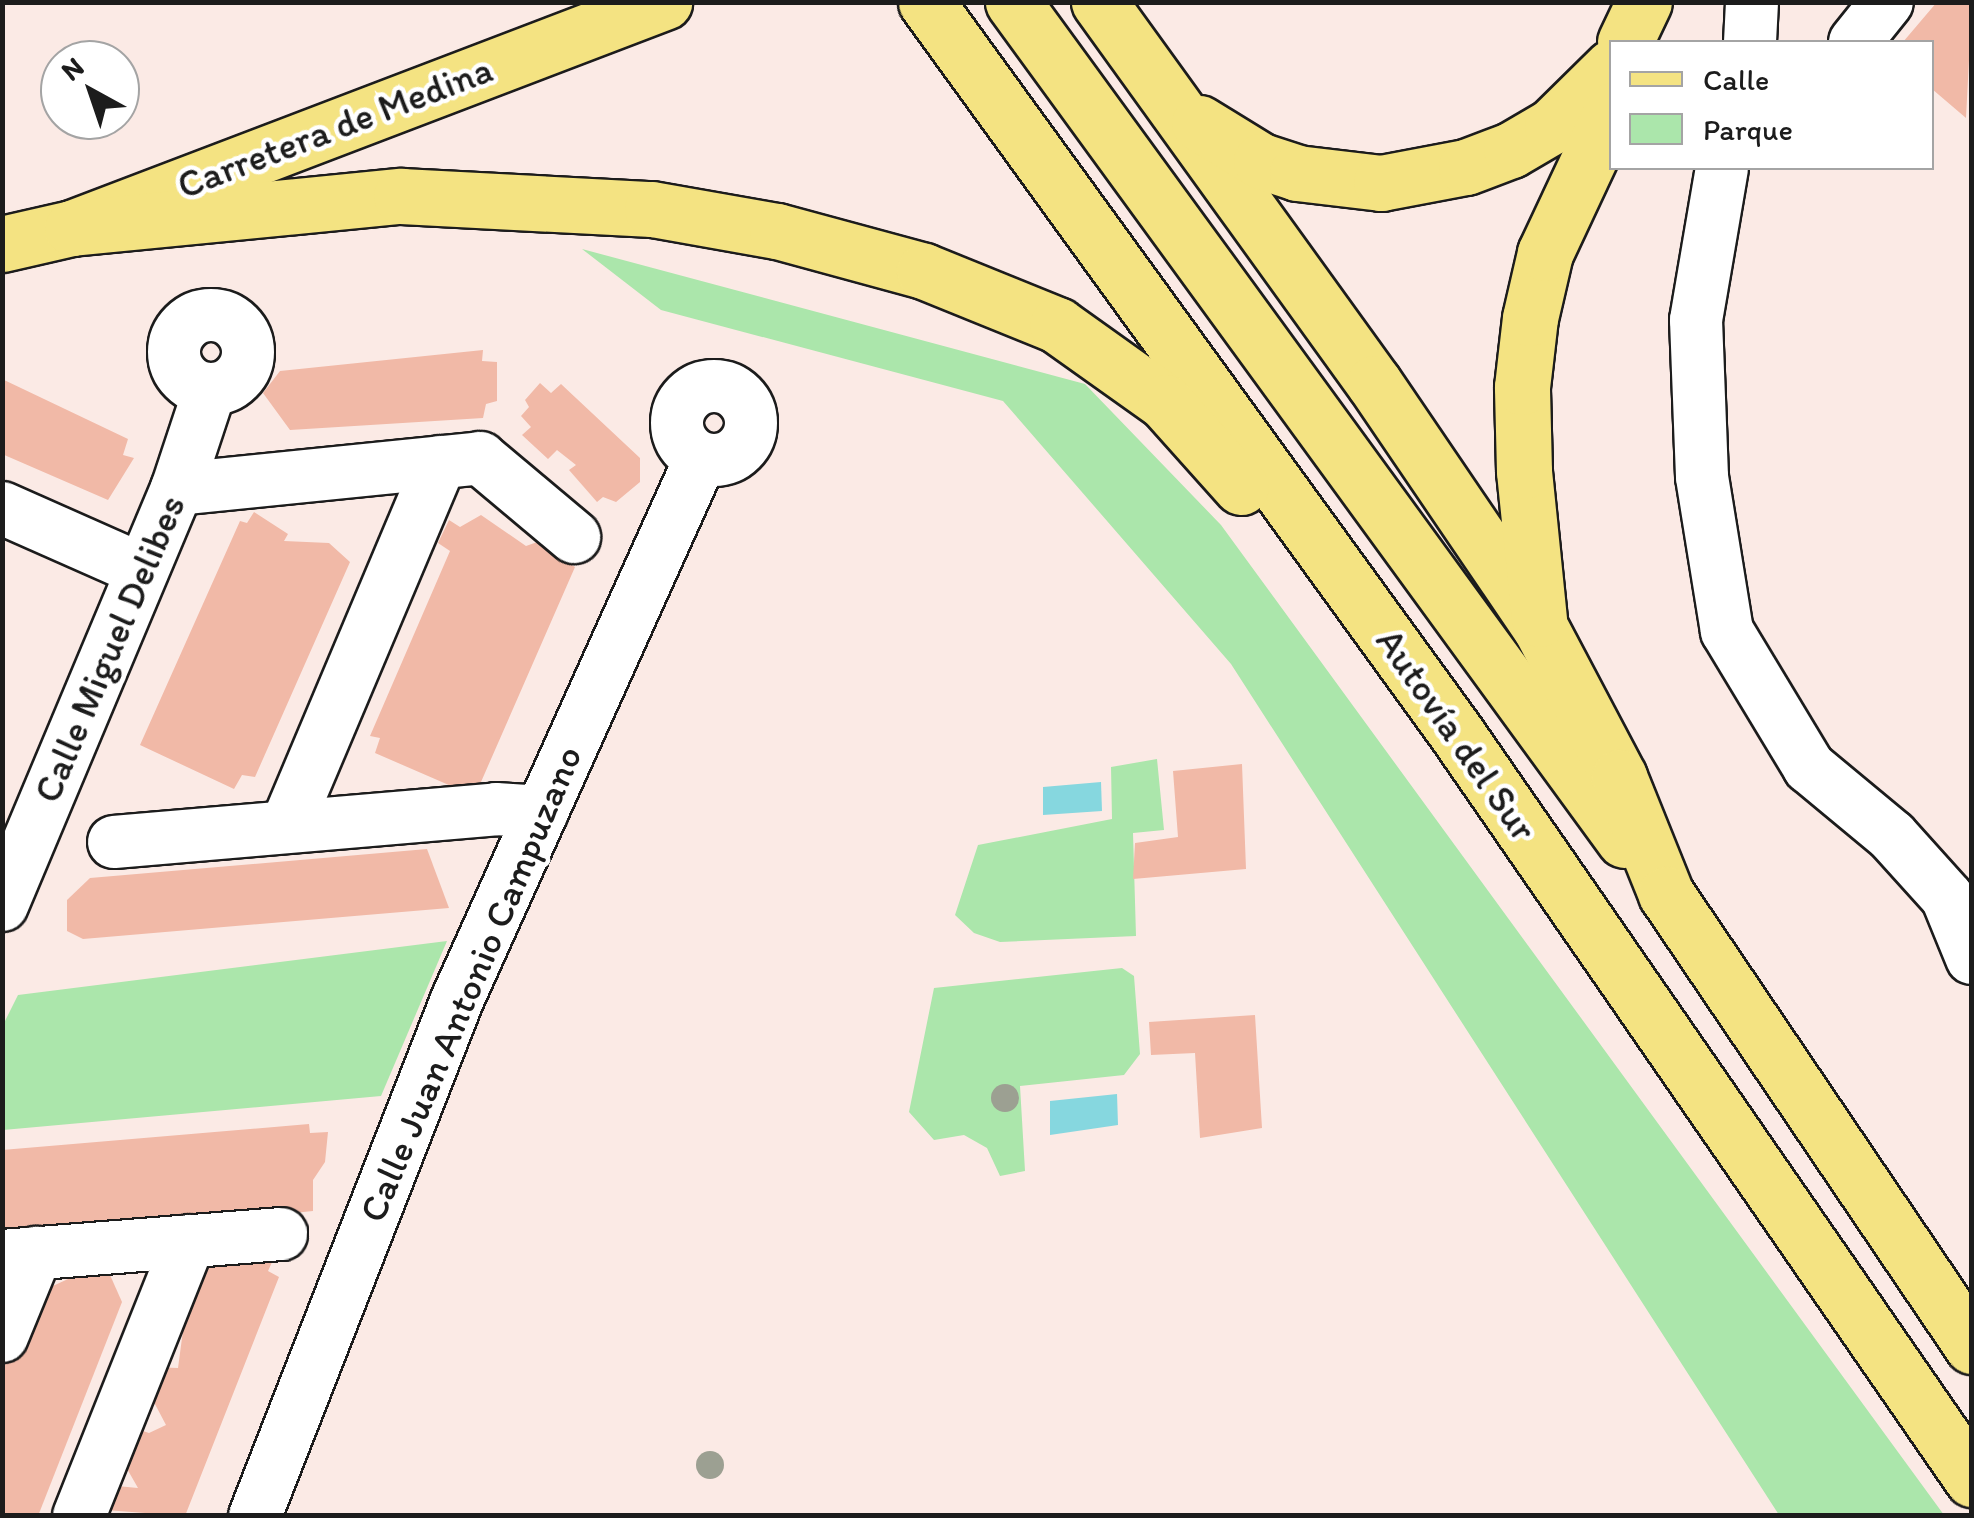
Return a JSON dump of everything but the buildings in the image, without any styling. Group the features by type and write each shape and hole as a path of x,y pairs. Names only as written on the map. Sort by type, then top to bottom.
{"main road":[{"name":"Carretera de Medina","path":"2,244 72,228 664,2"},
{"name":"Autovía del Sur","path":"926,2 1457,734 1972,1479"},
{"name":"Autovía del Sur","path":"1013,2 1546,742 1666,894"},
{"path":"1098,2 1175,105 1540,627 1619,777 1666,894 1972,1346"},
{"path":"1626,40 1644,2"},
{"path":"1647,40 1662,2"},
{"path":"1175,105 1261,161 1311,176 1381,183 1466,167 1511,150 1552,126 1609,69"},
{"path":"1540,627 1524,471 1522,388 1530,318 1545,254 1609,116"},
{"path":"72,228 401,196 510,198 670,212 776,231 924,271 1057,325 1164,402 1236,480 1316,595 1457,734"}],"street":[{"path":"1750,40 1752,2"},
{"path":"1857,40 1887,2"},
{"path":"1722,170 1696,320 1702,477 1727,632 1809,767 1892,836 1947,897 1972,958"},
{"name":"Calle Miguel Delibes","path":"8,879 177,489 210,389"},
{"path":"177,489 480,458 574,537"},
{"name":"Calle Juan Antonio Campuzano","path":"255,1516 457,1000 701,458"},
{"path":"287,825 440,462"},
{"path":"2,508 142,570"},
{"path":"114,842 287,825 542,812"},
{"path":"2,1336 19,1254 281,1234"},
{"path":"79,1516 188,1241"}],"green space":[{"path":"582,249 1085,384 1221,525 1944,1515 1779,1515 1231,664 1003,401 661,310"},
{"path":"1157,759 1164,830 1133,833 1136,936 1000,942 974,933 955,915 978,845 1112,819 1111,767"},
{"path":"447,941 381,1096 3,1130 3,1025 18,995"},
{"path":"1122,968 1134,976 1140,1054 1124,1075 1020,1086 1025,1171 1000,1176 987,1148 964,1135 934,1140 909,1112 934,988"}],"water":[{"path":"1101,782 1102,811 1043,815 1043,787"},
{"path":"1117,1094 1118,1125 1050,1135 1050,1101"}]}
